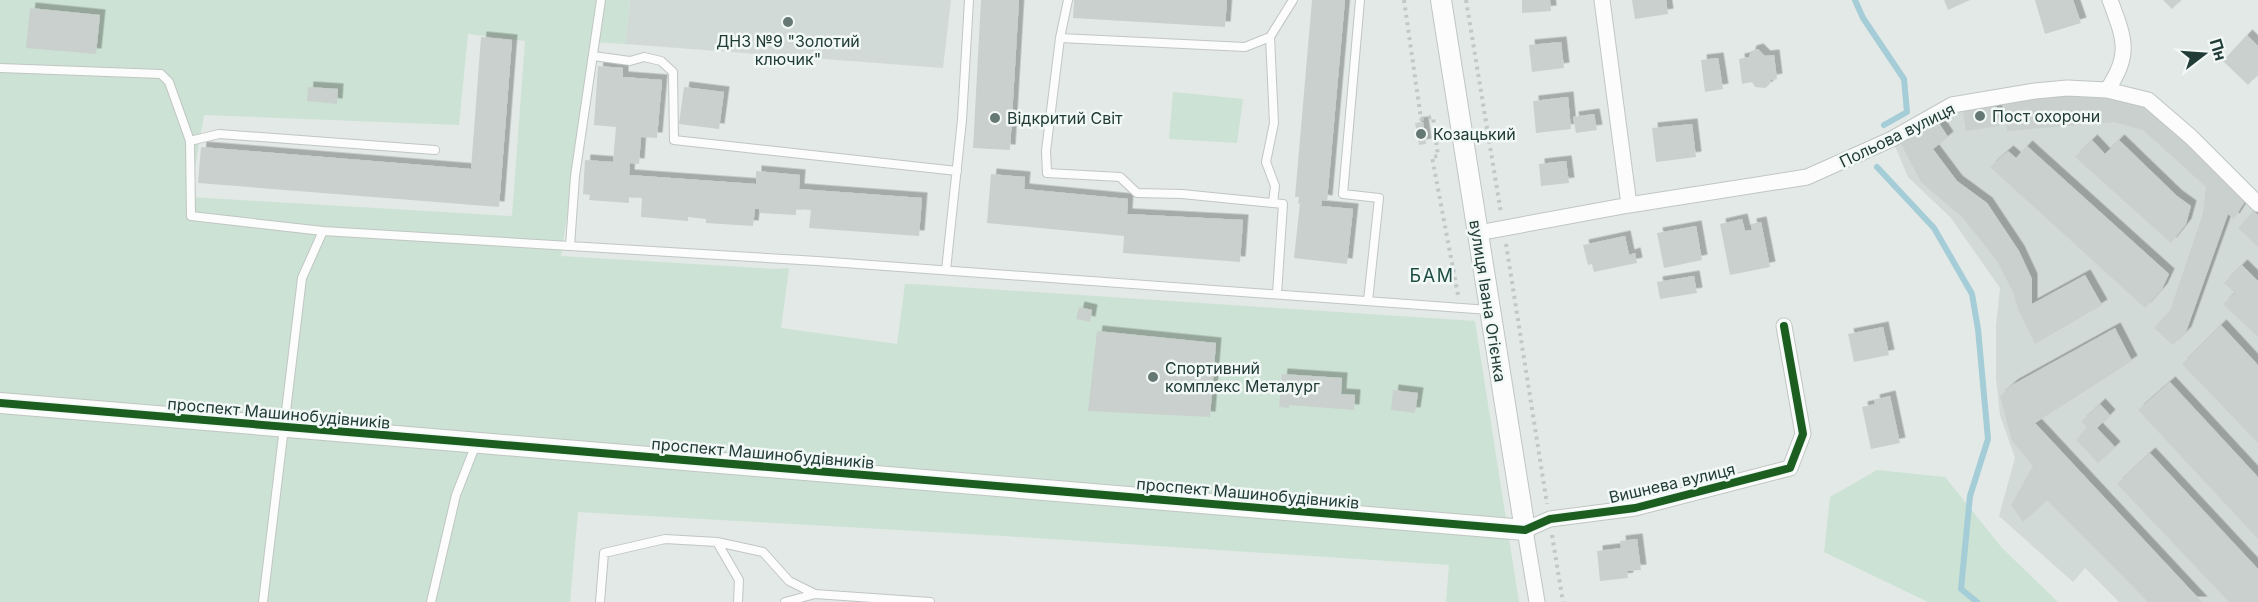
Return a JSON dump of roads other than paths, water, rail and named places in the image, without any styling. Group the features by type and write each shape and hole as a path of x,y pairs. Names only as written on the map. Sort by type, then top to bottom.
{"street":[{"name":"вулиця Івана Огієнка","path":"1441,0 1537,602"},
{"path":"1602,0 1629,205"},
{"path":"2107,90 2123,62 2123,34 2110,0"},
{"name":"Польова вулиця","path":"1478,233 1629,205 1807,177 1892,139 1952,105 2067,88 2107,90 2148,100 2191,137 2258,204"},
{"name":"Вишнева вулиця","path":"1525,530 1550,519 1635,508 1790,468 1803,434 1784,326"},
{"name":"проспект Машинобудівників","path":"0,403 1525,530"}],"lane":[{"path":"570,246 575,176 601,0"},
{"path":"946,270 957,171 969,0"},
{"path":"1068,0 1060,38 1046,151 1047,173 1120,177 1137,192 1283,204 1277,294"},
{"path":"1273,203 1275,186 1266,162 1274,123 1270,37 1293,0"},
{"path":"1360,0 1343,194 1379,198 1368,301"},
{"path":"1060,38 1245,47 1270,37"},
{"path":"594,56 630,61 644,57 661,61 673,72 674,140 957,171"},
{"path":"0,68 161,74 170,82 190,141 191,216 323,231 946,270 1490,310"},
{"path":"190,141 219,134 435,150"},
{"path":"263,602 302,278 323,231"},
{"path":"431,602 456,495 477,443"},
{"path":"600,602 604,553 665,539 717,542 763,552 789,581 815,594"},
{"path":"717,542 739,580 738,602"},
{"path":"785,602 815,594 930,602"}],"waterway":[{"path":"1855,0 1863,18 1904,79 1907,112 1884,125"},
{"path":"1877,167 1934,228 1972,294 1978,329 1988,439 1970,496 1961,589 1977,602"}],"place":[{"name":"ДНЗ №9 \"Золотий ключик\"","path":"788,22"},
{"name":"Пост охорони","path":"1980,116"},
{"name":"Відкритий Світ","path":"995,118"},
{"name":"Козацький","path":"1421,134"},
{"name":"Спортивний комплекс Металург","path":"1153,377"}],"district":[{"name":"БАМ","path":"1432,276"}]}
